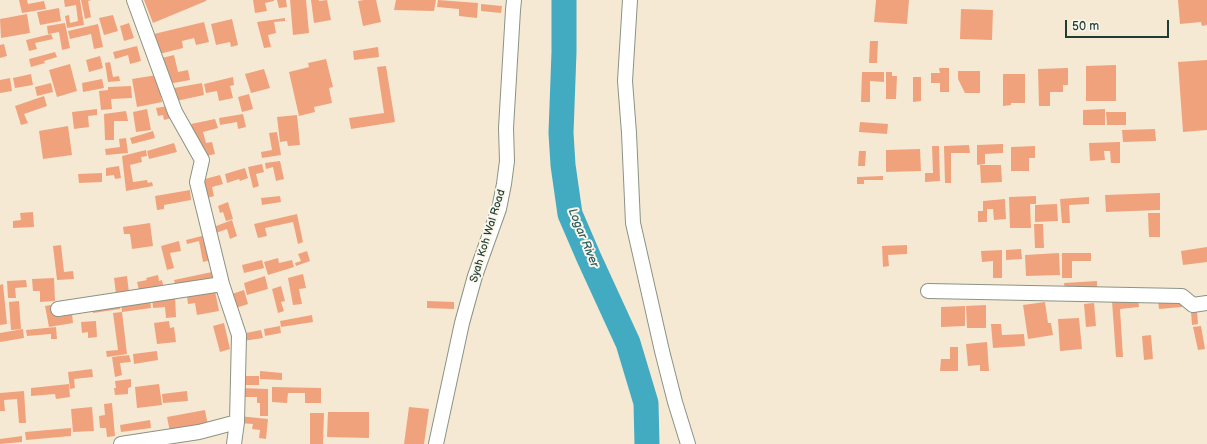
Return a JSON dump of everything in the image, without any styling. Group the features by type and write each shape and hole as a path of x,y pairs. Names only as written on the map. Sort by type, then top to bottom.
{"street":[{"path":"134,0 176,112 202,160 197,182 222,284 239,335 237,422 234,444"},
{"name":"Syah Koh Wal Road","path":"436,444 462,323 475,276 499,209 504,184 507,162 506,128 514,0"},
{"path":"630,0 625,82 633,223 662,351 675,402 688,444"},
{"path":"58,309 222,284"},
{"path":"928,290 1182,296 1193,305 1207,303"},
{"path":"121,444 199,432 237,422"}],"building":[{"path":"19,0 27,0 28,4 44,1 46,9 22,13"},
{"path":"64,0 80,0 84,25 67,28 65,16 69,15 70,23 78,21 76,5 65,7"},
{"path":"81,0 92,0 88,1 91,17 85,19"},
{"path":"144,0 206,0 206,1 153,23"},
{"path":"253,0 274,1 265,3 267,11 255,13"},
{"path":"277,0 286,0 287,7 279,8"},
{"path":"290,0 306,0 309,33 293,35"},
{"path":"311,0 327,0 331,20 314,23"},
{"path":"376,0 381,22 363,26 358,1"},
{"path":"396,0 436,0 434,11 394,10"},
{"path":"438,0 478,3 477,18 459,16 459,9 437,7"},
{"path":"876,0 909,0 907,24 874,22"},
{"path":"1178,0 1207,0 1207,25 1202,26 1201,22 1180,24"},
{"path":"481,4 502,6 501,13 481,11"},
{"path":"59,8 61,21 40,25 37,12"},
{"path":"961,9 993,10 992,40 960,39"},
{"path":"27,14 30,33 1,38 0,19"},
{"path":"113,15 118,31 104,35 99,18"},
{"path":"285,18 285,21 274,22 276,33 268,35 271,47 264,48 257,22"},
{"path":"232,19 238,45 231,47 230,42 216,45 211,24"},
{"path":"204,22 209,42 196,45 194,38 182,41 183,48 159,54 154,34"},
{"path":"65,23 70,48 62,50 59,32 48,34 47,26"},
{"path":"129,23 134,38 124,41 120,26"},
{"path":"98,24 103,47 94,49 91,34 70,39 68,31"},
{"path":"51,34 53,39 35,43 37,49 29,51 26,40"},
{"path":"870,41 878,41 877,63 869,63"},
{"path":"4,44 7,56 0,58 0,45"},
{"path":"137,46 141,61 130,64 128,55 115,59 113,52"},
{"path":"378,47 379,57 354,60 353,51"},
{"path":"55,52 57,57 44,61 45,63 31,67 29,59"},
{"path":"174,55 178,72 188,70 190,80 168,84 162,58"},
{"path":"100,56 103,68 89,72 86,60"},
{"path":"326,59 333,87 329,88 332,103 314,107 315,112 299,116 289,72 309,67 308,63"},
{"path":"1207,60 1207,130 1183,132 1178,62"},
{"path":"110,62 113,77 119,76 120,81 108,82 105,63"},
{"path":"70,64 77,91 57,97 49,70"},
{"path":"1116,65 1116,101 1086,101 1086,66"},
{"path":"386,66 395,122 351,129 349,118 384,113 377,67"},
{"path":"939,68 949,68 949,92 940,92 940,83 931,83 931,73 940,73"},
{"path":"1068,68 1068,85 1063,85 1063,92 1050,92 1050,106 1039,106 1038,69"},
{"path":"264,69 270,88 251,93 245,74"},
{"path":"958,71 980,71 980,93 965,93 958,79"},
{"path":"862,72 884,72 884,82 870,81 870,102 861,102"},
{"path":"886,72 892,72 892,76 897,76 896,99 886,99"},
{"path":"31,74 33,85 15,88 13,78"},
{"path":"1003,74 1025,74 1025,103 1011,103 1011,105 1003,106"},
{"path":"157,75 162,102 137,107 132,79"},
{"path":"233,77 234,85 230,86 233,98 219,101 217,91 206,93 204,84"},
{"path":"913,77 921,77 921,101 913,102"},
{"path":"10,78 12,91 0,93 0,80"},
{"path":"102,79 104,88 83,92 82,83"},
{"path":"51,83 53,92 37,96 35,87"},
{"path":"202,83 204,95 176,101 174,88"},
{"path":"131,86 132,98 111,99 112,109 101,110 99,91 108,90 108,87"},
{"path":"249,94 253,109 242,112 238,97"},
{"path":"44,96 47,106 24,114 28,123 21,125 15,106"},
{"path":"168,106 171,118 164,120 163,115 158,116 156,108"},
{"path":"97,109 97,115 88,116 89,127 74,129 72,112"},
{"path":"147,109 151,130 136,132 133,112"},
{"path":"1105,109 1105,125 1083,125 1083,110"},
{"path":"126,111 128,121 114,121 114,140 105,140 104,114"},
{"path":"1106,112 1126,112 1126,125 1107,125"},
{"path":"243,114 246,127 238,129 237,122 220,125 219,118"},
{"path":"297,115 300,145 288,146 287,141 280,142 277,117"},
{"path":"215,119 218,128 203,132 206,143 212,142 215,154 202,157 191,124"},
{"path":"860,122 888,124 887,134 859,132"},
{"path":"68,126 72,155 43,159 39,131"},
{"path":"1155,129 1156,141 1123,142 1122,130"},
{"path":"153,131 155,138 132,144 130,138"},
{"path":"277,132 281,155 262,158 261,152 272,150 269,133"},
{"path":"126,138 128,153 106,155 105,149 120,147 119,139"},
{"path":"1120,142 1120,163 1111,163 1110,151 1104,151 1105,160 1090,161 1089,143"},
{"path":"174,143 177,152 149,159 147,151"},
{"path":"1003,144 1003,153 985,154 985,164 977,165 977,145"},
{"path":"969,145 970,153 951,153 951,183 945,183 944,146"},
{"path":"932,146 939,146 940,181 925,182 925,173 933,173"},
{"path":"1035,146 1035,158 1029,158 1029,171 1011,171 1011,147"},
{"path":"920,149 921,171 886,172 886,150"},
{"path":"146,150 147,156 141,157 142,162 130,165 133,182 147,180 148,183 152,182 153,186 126,191 122,156"},
{"path":"859,151 866,151 865,166 858,166"},
{"path":"280,161 284,179 276,181 273,167 266,169 265,163"},
{"path":"262,164 264,172 256,174 259,186 253,188 248,167"},
{"path":"980,165 1001,165 1002,182 981,183"},
{"path":"119,166 121,178 115,179 114,175 106,176 106,168"},
{"path":"245,168 248,178 227,183 225,174"},
{"path":"102,173 102,182 79,183 78,174"},
{"path":"220,175 223,184 212,187 214,196 204,199 201,180"},
{"path":"883,176 883,180 864,180 864,184 857,184 857,177"},
{"path":"190,190 191,200 164,205 164,209 157,210 155,196"},
{"path":"1160,193 1160,210 1106,212 1105,195"},
{"path":"280,196 281,202 262,205 261,198"},
{"path":"1036,196 1036,204 1030,204 1031,228 1010,228 1009,197"},
{"path":"1089,197 1089,204 1069,205 1070,223 1062,223 1060,199"},
{"path":"1005,199 1006,219 994,220 993,209 987,209 987,222 978,222 978,211 983,211 983,201"},
{"path":"228,202 233,219 226,221 223,212 220,213 218,206"},
{"path":"1057,204 1058,221 1035,222 1035,205"},
{"path":"33,212 34,227 13,228 13,221 21,220 20,213"},
{"path":"1148,213 1160,213 1160,237 1149,237"},
{"path":"297,214 303,242 298,244 293,222 265,228 267,236 258,238 254,224"},
{"path":"232,220 237,236 230,239 227,229 213,234 211,228"},
{"path":"150,223 153,246 132,249 130,234 124,234 123,227"},
{"path":"1034,224 1043,224 1044,248 1035,248"},
{"path":"206,235 211,260 203,262 199,241 187,244 186,240"},
{"path":"179,241 181,251 170,253 174,268 167,270 161,246"},
{"path":"61,245 64,272 73,271 74,279 57,280 53,246"},
{"path":"907,245 907,254 888,255 889,266 883,267 882,246"},
{"path":"1207,247 1207,262 1183,265 1181,251"},
{"path":"1021,249 1022,259 1006,260 1006,250"},
{"path":"1002,250 1002,278 993,278 993,261 982,262 981,251"},
{"path":"307,251 310,261 296,266 295,263 301,261 298,254"},
{"path":"1059,253 1060,275 1026,276 1025,255"},
{"path":"1062,253 1091,253 1091,261 1072,261 1072,278 1062,278"},
{"path":"278,258 279,263 292,260 294,267 268,275 264,262"},
{"path":"262,260 264,268 244,273 242,265"},
{"path":"212,272 214,280 176,287 174,280"},
{"path":"303,274 306,288 299,289 302,304 293,305 288,278"},
{"path":"158,275 159,281 162,280 164,289 140,294 137,282 147,280 146,278"},
{"path":"127,276 129,293 116,294 114,278"},
{"path":"265,276 268,289 247,295 244,283"},
{"path":"54,278 55,301 40,302 40,291 33,291 32,279"},
{"path":"26,280 27,287 15,288 16,298 8,298 7,281"},
{"path":"1097,281 1097,289 1065,290 1064,283"},
{"path":"3,284 7,324 0,325 0,285"},
{"path":"281,286 285,301 281,302 284,311 278,313 272,289"},
{"path":"244,290 248,304 236,308 232,294"},
{"path":"215,291 219,311 197,315 195,303 188,304 187,296"},
{"path":"175,295 176,317 166,318 165,307 153,308 152,297"},
{"path":"150,298 151,308 122,312 121,302"},
{"path":"1138,299 1139,307 1120,309 1123,357 1116,357 1112,301"},
{"path":"1182,299 1182,307 1159,309 1158,300"},
{"path":"19,301 21,329 11,330 9,302"},
{"path":"427,301 454,302 454,309 427,308"},
{"path":"119,302 120,309 93,313 92,306"},
{"path":"1045,302 1048,323 1051,323 1053,335 1028,339 1023,305"},
{"path":"1094,303 1096,326 1086,327 1084,304"},
{"path":"56,304 59,317 72,314 73,323 49,327 45,306"},
{"path":"986,305 986,328 967,328 966,306"},
{"path":"965,306 965,326 941,327 941,307"},
{"path":"1197,311 1198,324 1192,325 1191,312"},
{"path":"122,312 127,354 107,357 106,351 118,350 113,313"},
{"path":"312,315 313,322 281,327 280,321"},
{"path":"1079,318 1082,349 1060,351 1058,319"},
{"path":"96,321 97,337 88,338 88,332 82,333 81,322"},
{"path":"169,321 170,328 174,327 176,342 157,344 154,323"},
{"path":"224,323 230,349 220,352 213,326"},
{"path":"991,324 1001,324 1002,335 1024,334 1025,346 993,348"},
{"path":"280,326 281,333 265,336 264,329"},
{"path":"1201,326 1205,349 1198,350 1193,327"},
{"path":"56,327 57,339 51,339 51,334 27,336 26,330"},
{"path":"23,329 24,338 0,342 0,333"},
{"path":"261,330 263,338 243,341 241,334"},
{"path":"1151,335 1153,359 1144,360 1142,336"},
{"path":"987,342 989,371 980,371 980,365 968,366 966,344"},
{"path":"950,347 958,347 958,371 940,371 941,359 950,359"},
{"path":"157,351 158,360 134,364 133,354"},
{"path":"129,355 131,362 120,363 122,375 115,377 112,357"},
{"path":"92,369 93,377 74,379 75,388 70,389 68,372"},
{"path":"260,371 282,373 282,380 260,379"},
{"path":"243,376 259,376 259,385 243,385"},
{"path":"131,379 131,387 128,388 128,394 115,395 115,381"},
{"path":"69,384 70,397 56,399 55,394 31,396 31,388"},
{"path":"159,384 162,405 137,408 135,387"},
{"path":"272,387 321,388 321,403 305,403 305,393 288,393 287,403 272,402"},
{"path":"239,388 268,389 268,416 260,416 260,403 257,403 257,397 244,397"},
{"path":"24,391 26,423 19,423 17,399 4,400 5,411 0,411 0,393"},
{"path":"187,391 188,401 163,403 162,394"},
{"path":"112,403 115,436 107,437 106,428 100,428 99,416 105,415 104,404"},
{"path":"92,407 94,431 73,432 71,409"},
{"path":"409,407 429,409 424,444 404,444"},
{"path":"205,410 208,426 170,432 167,417"},
{"path":"328,412 369,412 369,438 327,437"},
{"path":"310,413 324,413 323,444 310,444"},
{"path":"239,416 268,419 266,439 259,438 260,430 252,429 253,424 239,423"},
{"path":"150,420 151,428 121,432 120,425"},
{"path":"71,428 71,436 26,440 25,432"},
{"path":"22,436 22,442 0,444 0,439"}],"waterway":[{"name":"Logar River","path":"564,0 561,133 563,165 570,214 628,343 646,403 647,444"}]}
